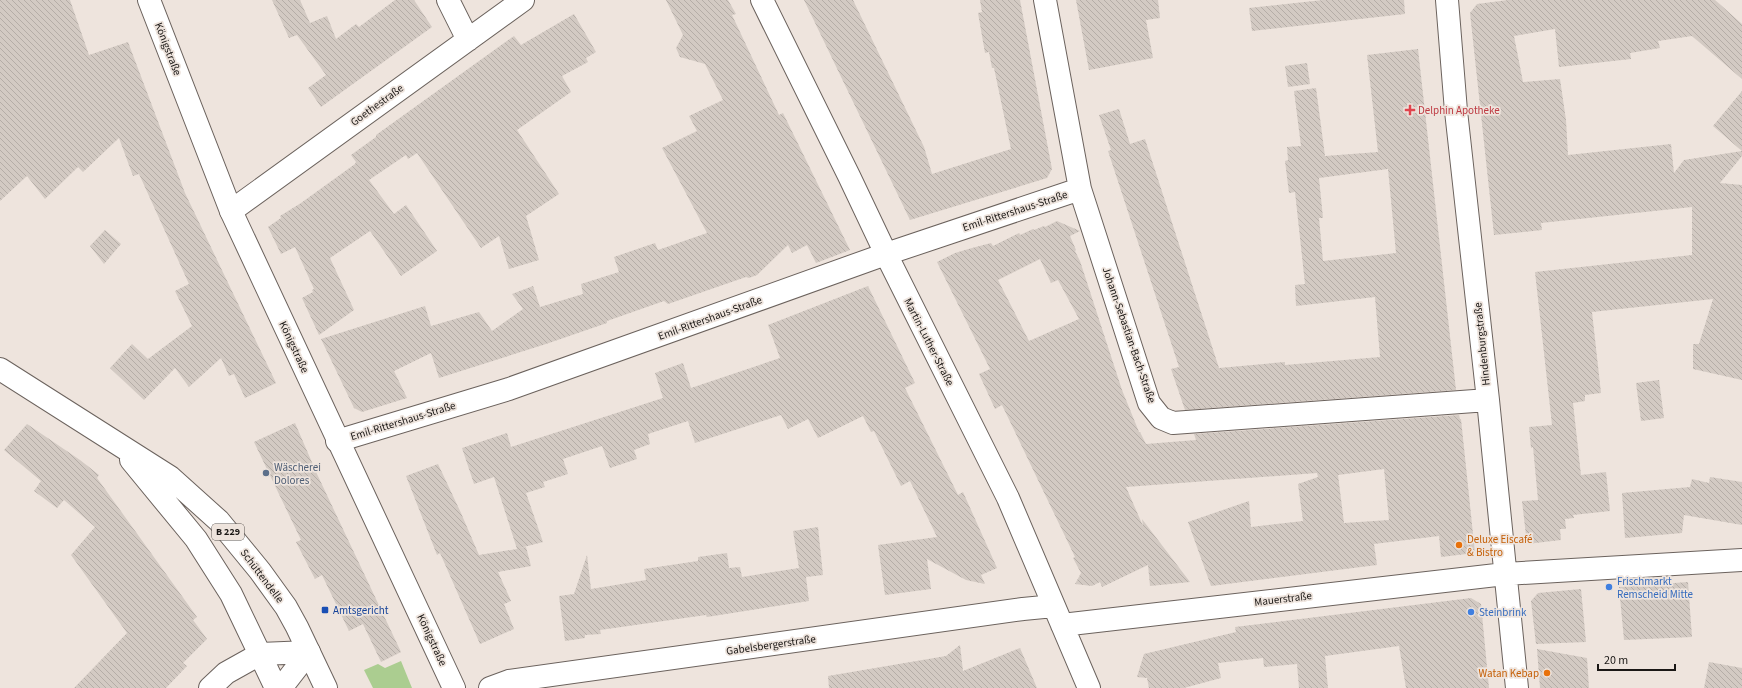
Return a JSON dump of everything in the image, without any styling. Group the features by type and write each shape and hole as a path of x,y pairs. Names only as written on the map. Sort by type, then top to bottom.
{"street":[{"name":"Königstraße","path":"149,0 231,211 337,441 454,688"},
{"path":"448,0 468,40"},
{"name":"Goethestraße","path":"231,211 523,0"},
{"name":"Martin-Luther-Straße","path":"762,0 886,254 1008,498 1089,688"},
{"name":"Johann-Sebastian-Bach-Straße","path":"1045,0 1080,190 1149,403 1161,418 1173,423 1488,400"},
{"name":"Hindenburgstraße","path":"1446,0 1456,111 1488,400 1517,688"},
{"name":"Emil-Rittershaus-Straße","path":"337,441 509,389 886,254 1080,190"},
{"name":"Schüttendelle","path":"0,369 170,477 219,521 260,571 286,607 326,688"},
{"name":"Schüttendelle","path":"114,441 156,489 196,539 231,594 276,688"},
{"name":"Mauerstraße","path":"1058,615 1505,574 1742,560"},
{"name":"Gabelsbergerstraße","path":"490,688 509,681 1023,609 1058,615"},
{"path":"210,688 226,673 260,654 309,652"},
{"path":"281,688 309,652"}],"green space":[{"path":"401,661 412,688 373,688 364,670 378,664 385,668"}],"building":[{"path":"0,0 70,0 89,55 128,42 185,193 276,383 245,398 234,374 229,376 221,358 189,387 175,368 144,400 110,368 132,344 148,359 192,326 175,291 189,284 139,174 133,176 119,138 83,172 78,167 45,199 27,176 0,201"},
{"path":"272,0 300,0 310,23 327,16 336,39 356,24 359,27 395,0 414,0 432,27 321,107 308,88 326,75 297,35 289,38"},
{"path":"666,0 728,0 736,14 732,15 779,115 783,113 850,250 816,263 807,245 792,253 788,245 757,275 749,278 746,277 668,304 664,301 546,344 439,378 431,353 394,371 407,398 362,412 354,408 321,339 425,306 431,326 479,312 492,331 523,309 512,294 533,286 540,307 583,294 581,284 619,272 614,257 655,243 658,250 707,233 662,148 697,131 689,116 723,100 705,64 680,57 676,48 683,35"},
{"path":"804,0 853,0 924,147 932,174 1011,149 994,68 992,68 989,52 985,53 978,13 982,12 980,0 1020,0 1052,169 1047,178 910,220"},
{"path":"1076,0 1158,0 1160,18 1146,20 1153,58 1089,70"},
{"path":"1323,0 1404,0 1405,14 1252,31 1249,8"},
{"path":"1508,0 1715,0 1742,24 1742,79 1692,36 1658,41 1660,48 1630,53 1631,59 1559,67 1555,29 1514,36 1523,82 1560,79 1566,120 1568,155 1671,144 1674,173 1684,160 1742,151 1742,156 1720,183 1742,185 1742,380 1693,369 1693,344 1699,344 1713,299 1592,312 1601,393 1585,395 1585,401 1573,403 1581,475 1606,472 1610,511 1573,515 1574,518 1565,519 1566,529 1560,529 1561,540 1527,544 1522,501 1538,500 1533,447 1531,448 1529,427 1552,425 1535,272 1692,255 1692,207 1541,223 1542,230 1494,235 1470,13 1477,4"},
{"path":"574,14 596,52 586,58 588,62 562,76 571,92 517,130 559,194 526,216 539,260 509,269 499,236 481,248 417,153 408,159 406,155 369,180 394,214 406,205 437,251 401,276 370,231 330,258 354,310 319,335 302,298 313,292 312,290 314,289 295,247 281,254 268,227 281,218 280,216 301,203 355,164 356,162 351,155 376,137 376,135 514,36 521,45"},
{"path":"1418,49 1456,390 1185,410 1171,369 1179,367 1108,151 1111,150 1099,115 1119,109 1130,144 1145,139 1219,368 1285,362 1285,365 1380,357 1375,297 1296,306 1295,285 1305,284 1295,192 1289,193 1285,161 1288,160 1287,147 1301,146 1294,91 1316,88 1325,156 1378,152 1367,55","holes":["1388,169 1396,253 1323,261 1319,218 1323,218 1319,178"]},
{"path":"1307,63 1310,84 1288,87 1285,66"},
{"path":"1742,91 1742,151 1713,126"},
{"path":"1057,221 1080,231 1070,236 1080,261 1122,390 1139,432 1146,444 1196,440 1194,434 1459,415 1461,419 1475,553 1441,557 1439,536 1374,544 1377,565 1211,586 1188,522 1249,501 1251,527 1303,521 1298,484 1318,477 1317,473 1126,487 1143,526 1142,519 1190,582 1150,586 1148,565 1102,587 1100,582 1092,586 1075,584 1081,573 1073,558 1075,557 1002,405 995,409 979,374 990,369 937,262 955,253 991,243 993,246 1019,233 1020,235 1033,229 1045,227","holes":["1040,259 1051,283 1058,280 1079,319 1029,341 998,280","1384,469 1389,520 1344,523 1338,475"]},
{"path":"105,230 121,244 104,264 90,246"},
{"path":"868,286 915,383 905,388 958,495 963,492 997,568 981,575 985,584 966,580 927,559 931,589 885,595 878,545 937,537 910,481 901,486 874,431 871,432 863,416 818,438 808,419 788,429 781,415 695,443 688,421 648,434 650,444 634,450 637,459 610,468 602,446 563,459 568,474 543,482 545,487 526,493 543,542 520,548 526,547 531,566 498,572 511,601 504,604 514,629 480,644 440,553 437,555 406,476 438,464 479,555 517,549 494,477 474,484 462,448 507,433 511,447 663,398 655,373 683,363 691,388 780,358 768,325"},
{"path":"1659,380 1664,418 1641,421 1636,383"},
{"path":"295,423 317,474 401,652 381,662 363,624 349,631 322,575 315,579 296,542 301,540 254,442"},
{"path":"27,424 80,460 99,475 97,478 197,617 193,620 207,639 183,663 187,666 166,688 74,688 127,633 71,555 95,527 64,500 57,508 34,491 41,481 4,450"},
{"path":"1710,477 1742,482 1742,525 1684,515 1682,533 1625,538 1622,493 1690,487 1692,479 1709,483"},
{"path":"818,527 823,575 806,577 809,601 707,617 706,615 600,630 601,634 585,635 585,638 565,641 559,596 574,594 587,555 591,589 646,580 644,569 698,561 698,557 727,553 729,568 740,567 742,577 799,568 793,531"},
{"path":"1688,582 1692,637 1624,640 1619,587"},
{"path":"1581,589 1586,642 1536,644 1531,601 1538,593"},
{"path":"1471,598 1481,604 1489,688 1406,688 1399,646 1325,656 1328,688 1299,688 1297,664 1264,667 1263,658 1218,663 1221,678 1184,688 1149,688 1147,678 1137,677 1144,654 1236,632 1235,627"},
{"path":"960,645 963,671 1020,648 1037,688 829,688 828,676 946,656"},
{"path":"1537,649 1587,658 1589,688 1540,688"},
{"path":"1709,662 1742,668 1742,688 1704,688"}],"place":[{"name":"Delphin Apotheke","path":"1410,110"},
{"name":"Wäscherei Dolores","path":"266,473"},
{"name":"Deluxe Eiscafé & Bistro","path":"1459,545"},
{"name":"Frischmarkt Remscheid Mitte","path":"1609,587"},
{"name":"Amtsgericht","path":"325,610"},
{"name":"Steinbrink","path":"1471,612"},
{"name":"Watan Kebap","path":"1547,673"}]}
